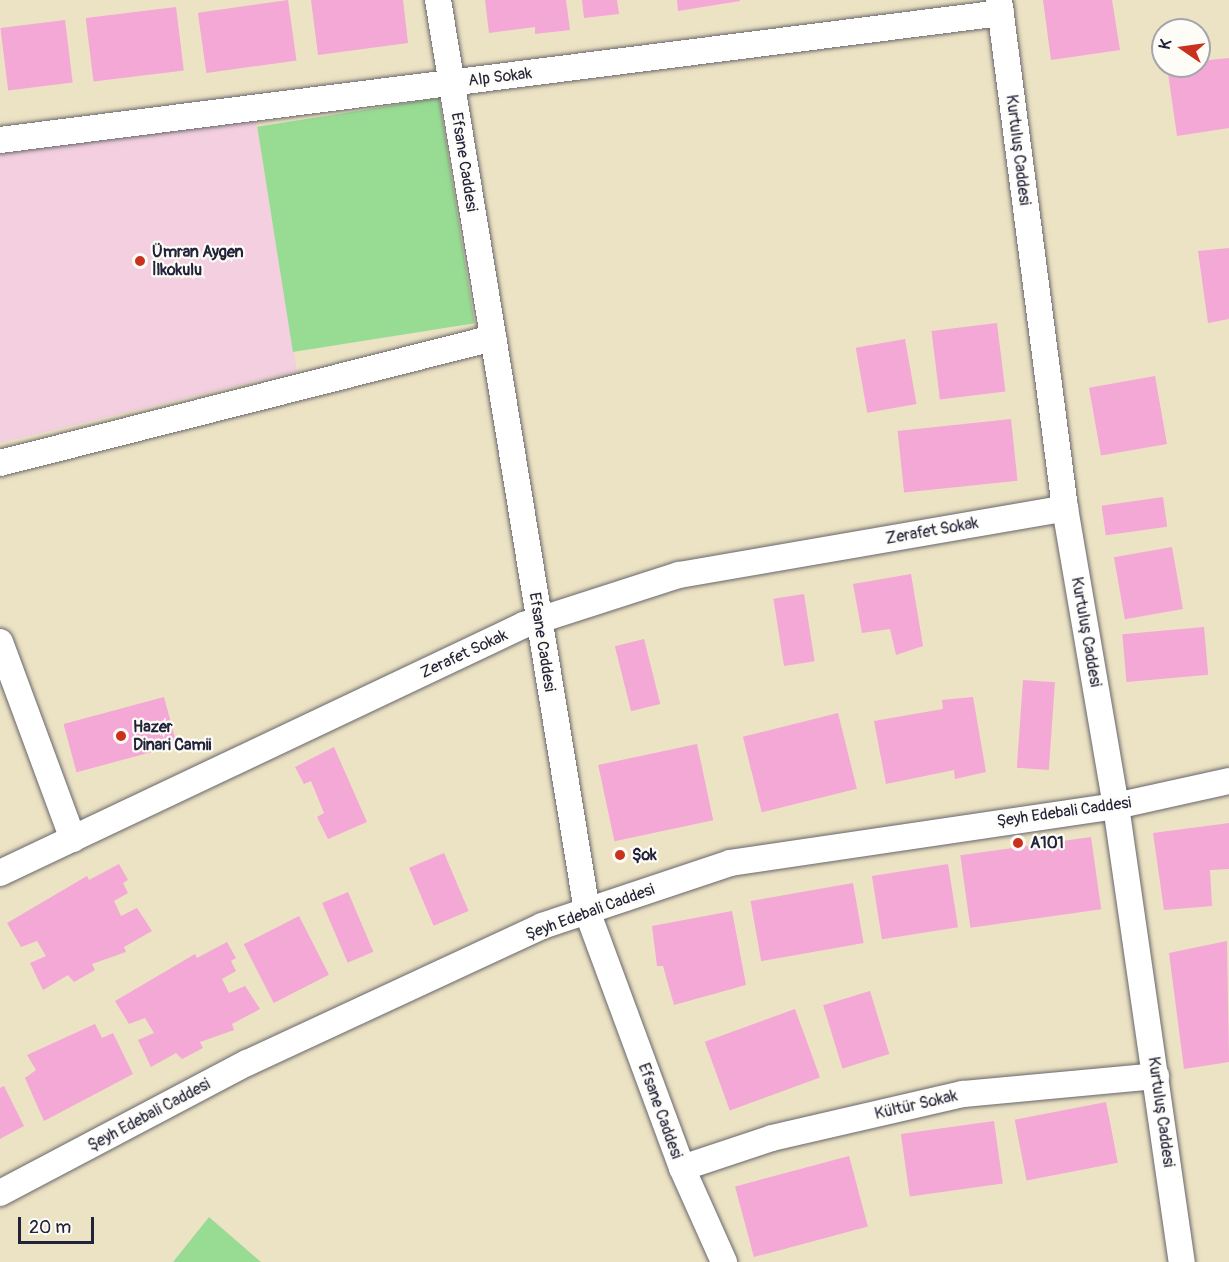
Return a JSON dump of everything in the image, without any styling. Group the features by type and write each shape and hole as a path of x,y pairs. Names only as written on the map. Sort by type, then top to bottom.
{"street":[{"name":"Efsane Caddesi","path":"438,0 586,911 682,1168 724,1262"},
{"name":"Alp Sokak","path":"0,140 452,83 1000,7"},
{"name":"Kurtuluş Caddesi","path":"1000,7 1065,508 1116,806 1182,1262"},
{"path":"0,464 493,338"},
{"name":"Zerafet Sokak","path":"0,873 539,620 679,575 1065,508"},
{"path":"0,642 73,839"},
{"name":"Şeyh Edebali Caddesi","path":"0,1193 247,1063 542,927 586,911 730,863 1116,806 1229,782"},
{"name":"Kültür Sokak","path":"682,1168 772,1138 963,1094 1156,1076"}],"shaded area":[{"name":"Ümran Aygen İlkokulu","path":"256,120 297,371 0,443 0,152"}],"green space":[{"path":"439,98 475,323 293,352 257,127"},
{"path":"209,1217 261,1262 173,1262"}],"building":[{"path":"288,0 296,60 206,73 198,13"},
{"path":"311,0 403,0 408,43 318,55"},
{"path":"485,0 566,0 570,30 535,34 535,27 489,33"},
{"path":"582,0 617,0 619,14 584,18"},
{"path":"677,0 740,0 740,1 678,11"},
{"path":"1043,0 1112,0 1120,50 1051,60"},
{"path":"176,7 184,71 93,82 86,18"},
{"path":"65,20 73,83 8,90 0,28"},
{"path":"1229,58 1229,128 1177,136 1169,78 1211,78 1211,60"},
{"path":"1229,248 1229,319 1208,323 1198,251"},
{"path":"997,323 1005,391 940,400 931,331"},
{"path":"905,339 916,404 867,413 856,348"},
{"path":"1155,376 1167,444 1101,456 1089,388"},
{"path":"1011,419 1017,481 904,493 898,431"},
{"path":"1163,497 1167,527 1106,535 1102,506"},
{"path":"1172,547 1183,609 1125,619 1114,557"},
{"path":"911,574 923,646 896,655 890,629 862,633 853,584"},
{"path":"804,594 815,661 784,666 773,599"},
{"path":"1204,627 1208,675 1126,682 1122,634"},
{"path":"644,639 660,704 631,711 615,646"},
{"path":"1023,680 1055,682 1049,770 1017,768"},
{"name":"Hazer Dinari Camii","path":"164,697 177,745 76,772 64,724"},
{"path":"973,697 986,772 955,779 954,770 886,784 874,721 943,709 942,700"},
{"path":"838,713 857,789 762,812 743,737"},
{"path":"697,744 713,820 614,841 598,765"},
{"path":"334,747 367,822 328,839 317,817 324,813 311,781 304,784 295,767"},
{"path":"1229,823 1229,869 1210,870 1212,906 1164,910 1153,833"},
{"path":"1091,837 1101,909 970,928 960,855"},
{"path":"444,853 469,911 434,926 409,868"},
{"path":"119,864 128,880 123,883 128,893 114,901 121,916 137,908 152,931 124,947 126,952 92,964 95,970 74,982 68,975 43,990 30,963 46,956 37,941 21,947 7,923 87,876 89,880"},
{"path":"948,864 958,927 882,939 872,876"},
{"path":"853,883 864,943 761,961 751,901"},
{"path":"348,892 373,952 348,963 322,903"},
{"path":"732,911 746,985 674,1005 663,966 657,966 652,926"},
{"path":"299,916 329,975 274,1003 244,944"},
{"path":"1227,941 1229,1062 1184,1069 1169,953"},
{"path":"227,942 236,958 231,961 236,971 222,979 229,993 245,986 260,1009 232,1024 234,1030 200,1042 203,1048 182,1059 176,1053 151,1067 138,1040 154,1033 145,1018 129,1024 115,1001 195,954 197,958"},
{"path":"870,991 889,1054 842,1068 823,1005"},
{"path":"795,1009 820,1078 730,1110 705,1042"},
{"path":"95,1024 102,1038 113,1033 133,1074 44,1121 25,1078 36,1070 27,1055"},
{"path":"4,1086 24,1126 0,1139 0,1088"},
{"path":"1106,1102 1118,1163 1027,1181 1015,1120"},
{"path":"994,1121 1003,1183 910,1196 901,1134"},
{"path":"849,1156 868,1227 754,1257 735,1187"}],"place":[{"name":"Ümran Aygen İlkokulu","path":"140,261"},
{"name":"Hazer Dinari Camii","path":"121,736"},
{"name":"A101","path":"1018,843"},
{"name":"Şok","path":"620,855"}]}
